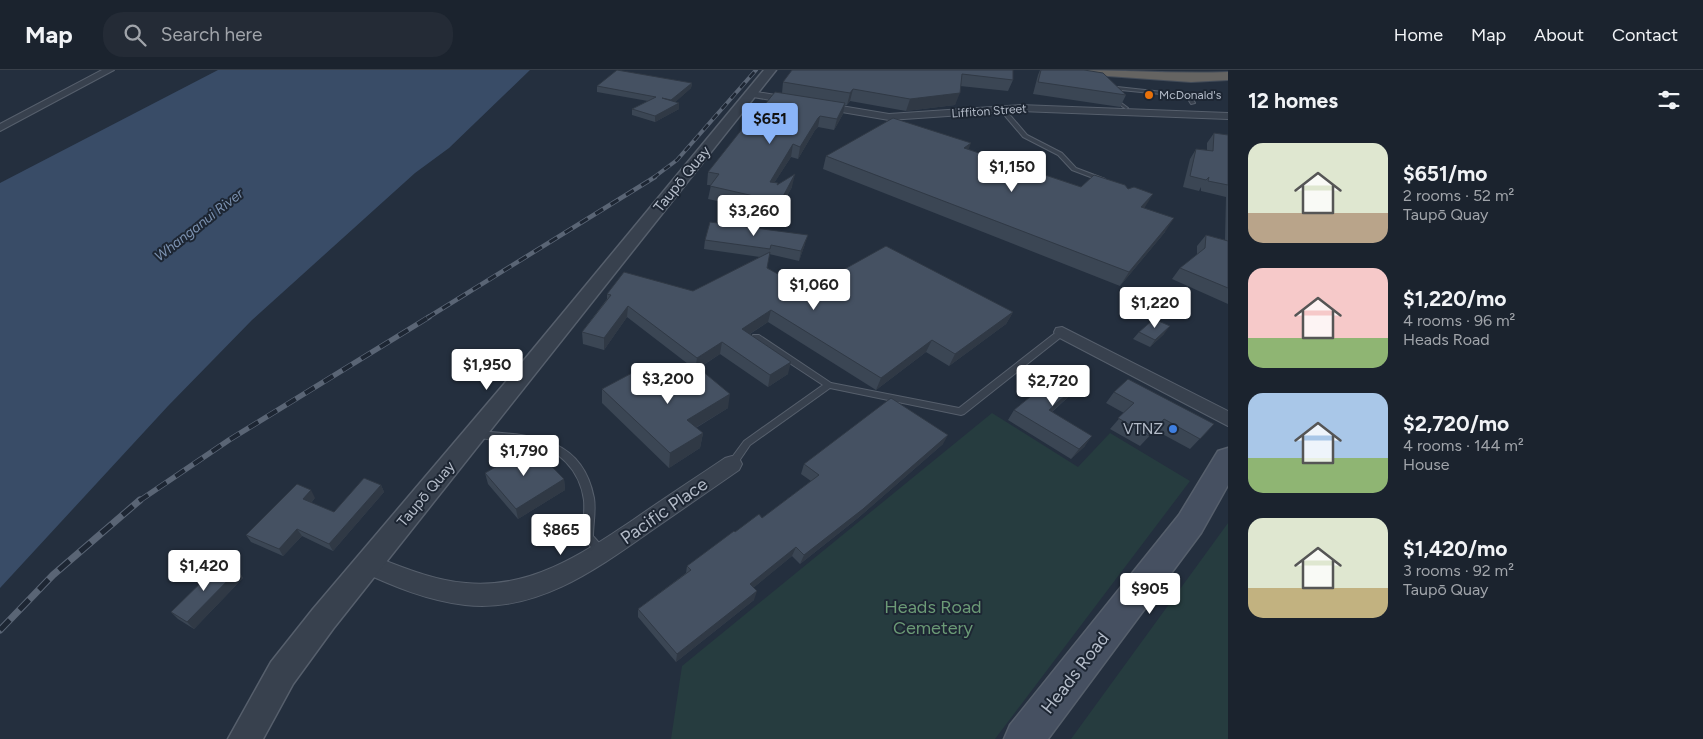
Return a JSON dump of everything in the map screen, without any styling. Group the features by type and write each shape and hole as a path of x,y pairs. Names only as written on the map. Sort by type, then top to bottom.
{"highway":[{"path":"1080,70 1221,80"},
{"path":"1095,72 1204,78 1205,83 1221,80"}],"main road":[{"name":"Heads Road","path":"1024,739 1190,524 1228,459"}],"street":[{"path":"0,128 109,70"},
{"name":"Taupō Quay","path":"245,739 282,673 322,618 475,434 770,70"},
{"name":"Liffiton Street","path":"751,94 889,117 1002,109 1228,116"},
{"path":"1062,332 1228,419"},
{"name":"Pacific Place","path":"368,564 426,586 479,595 506,594 530,589 579,569 732,464"}],"lane":[{"path":"1126,108 1118,102 1119,88 1182,95 1190,98 1193,103"},
{"path":"1002,109 1025,136 1060,154 1074,169 1114,183"},
{"path":"756,337 829,385 961,412 1062,332"},
{"path":"732,464 747,443 829,385"},
{"path":"475,434 549,443 568,455 578,469 588,496 588,538 603,553"}],"green space":[{"name":"Heads Road Cemetery","path":"992,413 1078,467 1110,433 1190,481 995,739 671,739 682,666"},
{"path":"1228,523 1228,739 1071,739"}],"water":[{"name":"Whanganui River","path":"218,70 530,70 449,148 415,173 252,320 168,406 0,588 0,183"}],"building":[{"path":"617,70 692,83 671,100 662,98 679,103 655,116 632,109 656,97 597,86"},
{"path":"792,70 1013,70 1013,80 962,74 960,93 910,99 853,89 850,93 783,82"},
{"path":"1041,70 1084,70 1103,73 1126,95 1038,82"},
{"path":"775,92 845,103 837,119 820,116 800,147 793,144 770,182 778,183 777,185 795,174 780,202 710,186 719,174 708,172 754,114 757,114"},
{"path":"893,118 971,143 964,148 1081,187 1094,175 1125,185 1128,189 1134,187 1153,194 1141,207 1174,218 1129,272 826,156"},
{"path":"1214,133 1228,135 1228,185 1208,181 1209,177 1206,180 1190,176 1196,149 1213,151"},
{"path":"710,222 808,235 801,251 771,245 770,249 705,240"},
{"path":"1206,235 1228,241 1228,288 1180,268 1205,248"},
{"path":"886,246 1013,312 955,354 932,340 881,378 771,310 742,329 791,362 770,375 722,342 697,358 628,306 604,338 582,332 611,295 607,294 624,272 693,291 770,252 767,268 807,290"},
{"path":"1154,319 1170,326 1155,340 1139,332"},
{"path":"695,365 730,394 687,420 703,433 670,453 602,389 632,373 651,390"},
{"path":"1050,369 1058,373 1062,370 1082,381 1049,410 1092,436 1079,449 1014,410 1041,388 1032,383"},
{"path":"1128,379 1214,424 1200,439 1164,419 1149,436 1118,418 1134,403 1114,392"},
{"path":"891,398 948,435 863,509 804,555 796,547 750,584 757,591 677,654 638,609 691,570 687,566 734,531 759,514 762,518 819,475 804,464"},
{"path":"532,446 564,479 516,509 485,473"},
{"path":"364,478 381,485 329,544 297,529 279,549 246,535 297,484 311,490 303,499 334,512"},
{"path":"222,562 238,570 187,622 171,612"}],"railway":[{"path":"653,178 677,160 756,70"},
{"path":"427,318 655,177"},
{"path":"139,501 229,440 429,317"},
{"path":"0,630 53,575 140,500"}],"place":[{"name":"McDonald's","path":"1149,95"},
{"name":"VTNZ","path":"1173,429"}]}
